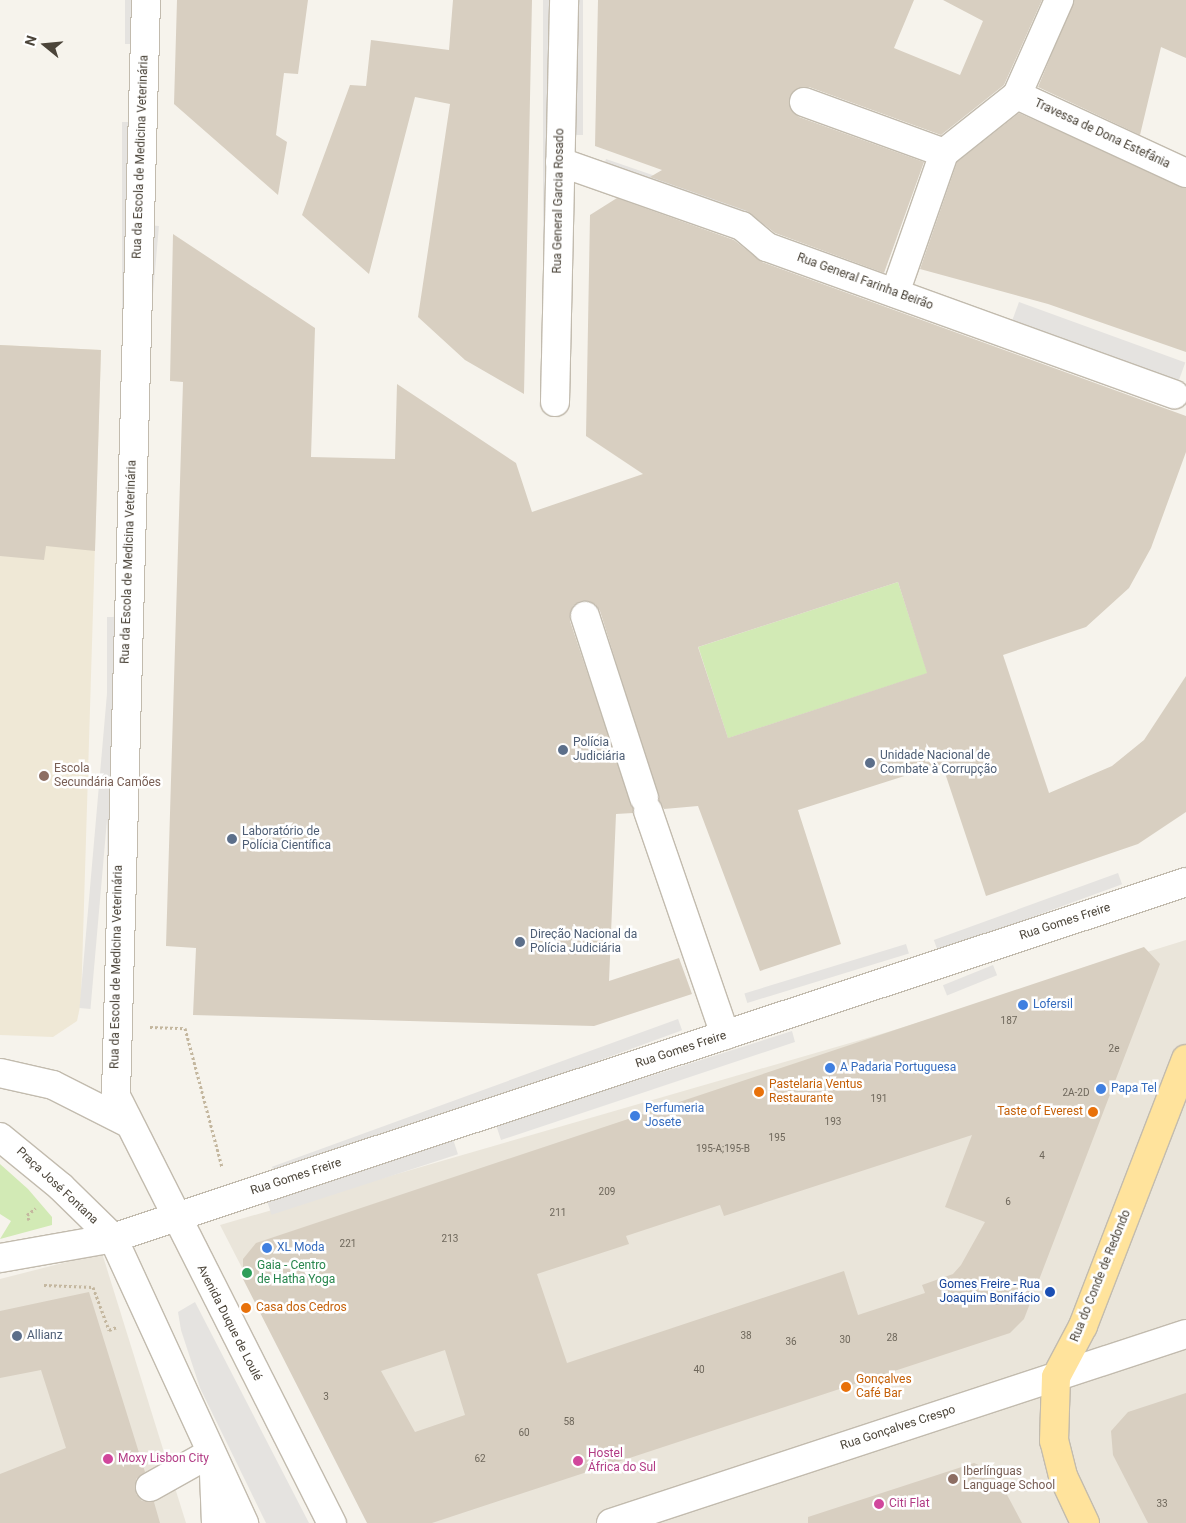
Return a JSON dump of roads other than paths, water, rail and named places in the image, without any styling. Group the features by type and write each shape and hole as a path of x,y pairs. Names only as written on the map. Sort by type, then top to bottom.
{"main road":[{"name":"Rua do Conde de Redondo","path":"1085,1523 1063,1476 1054,1441 1056,1377 1083,1326 1186,1059"}],"street":[{"name":"Rua da Escola de Medicina Veterinária","path":"126,1122 116,1096 115,1026 146,0"},
{"name":"Rua General Garcia Rosado","path":"555,402 564,0"},
{"path":"896,294 944,153 1017,95 1059,0"},
{"name":"Travessa de Dona Estefânia","path":"1017,95 1186,173"},
{"path":"804,102 944,153"},
{"name":"Rua General Farinha Beirão","path":"560,162 742,226 767,247 1174,394"},
{"path":"585,616 646,805 725,1035"},
{"name":"Rua Gomes Freire","path":"175,1218 1186,882"},
{"path":"0,1073 53,1085 126,1122"},
{"name":"Avenida Duque de Loulé","path":"126,1122 332,1523"},
{"name":"Praça José Fontana","path":"0,1137 62,1187 113,1238"},
{"name":"Praça José Fontana","path":"0,1258 113,1238 175,1218"},
{"path":"113,1238 211,1460 244,1523"},
{"name":"Rua Gonçalves Crespo","path":"610,1523 1186,1334"},
{"path":"150,1487 211,1460"},
{"path":"211,1460 216,1523"}],"place":[{"name":"Polícia Judiciária","path":"563,750"},
{"name":"Unidade Nacional de Combate à Corrupção","path":"870,763"},
{"name":"Escola Secundária Camões","path":"44,776"},
{"name":"Laboratório de Polícia Científica","path":"232,839"},
{"name":"Direção Nacional da Polícia Judiciária","path":"520,942"},
{"name":"Lofersil","path":"1023,1005"},
{"name":"A Padaria Portuguesa","path":"830,1068"},
{"name":"Papa Tel","path":"1101,1089"},
{"name":"Pastelaria Ventus Restaurante","path":"759,1092"},
{"name":"Taste of Everest","path":"1093,1112"},
{"name":"Perfumeria Josete","path":"635,1116"},
{"name":"XL Moda","path":"267,1248"},
{"name":"Gaia - Centro de Hatha Yoga","path":"247,1273"},
{"name":"Gomes Freire - Rua Joaquim Bonifácio","path":"1050,1292"},
{"name":"Casa dos Cedros","path":"246,1308"},
{"name":"Allianz","path":"17,1336"},
{"name":"Gonçalves Café Bar","path":"846,1387"},
{"name":"Moxy Lisbon City","path":"108,1459"},
{"name":"Hostel África do Sul","path":"578,1461"},
{"name":"Iberlínguas Language School","path":"953,1479"},
{"name":"Citi Flat","path":"879,1504"}]}
